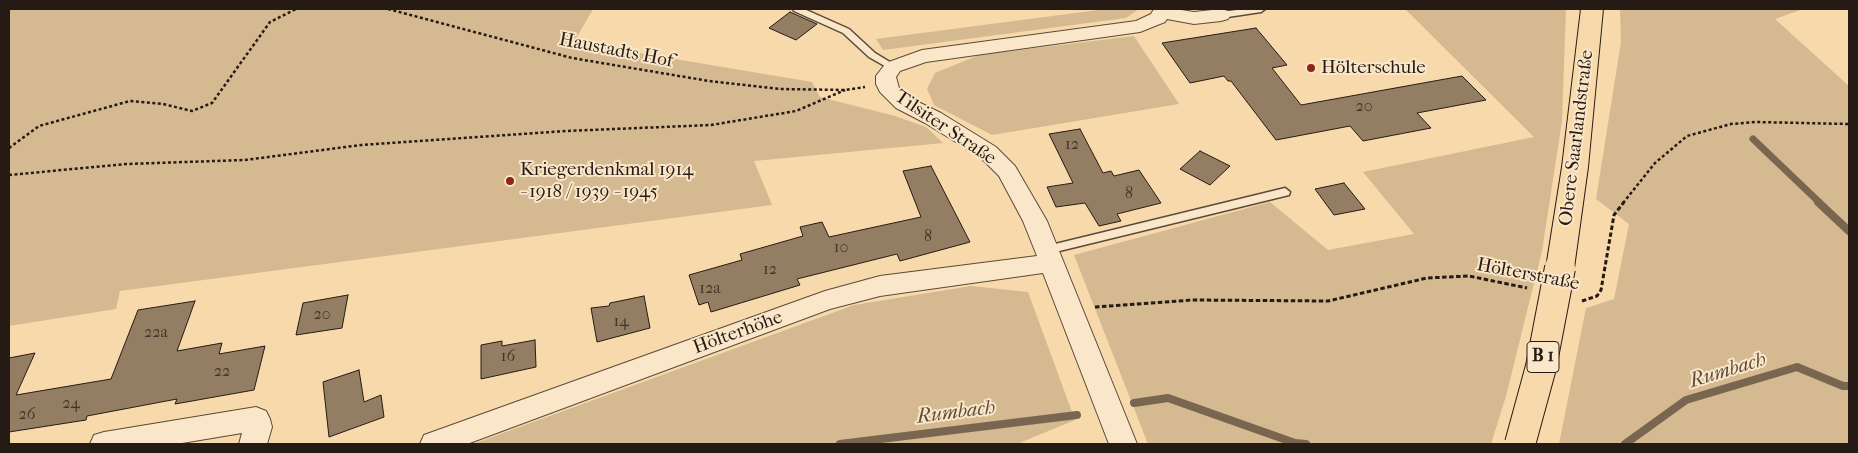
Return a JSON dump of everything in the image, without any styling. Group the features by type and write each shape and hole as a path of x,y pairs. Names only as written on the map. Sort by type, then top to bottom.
{"main road":[{"name":"Obere Saarlandstraße","path":"1520,444 1541,367 1560,268 1575,167 1592,9"}],"street":[{"name":"Tilsiter Straße","path":"1123,444 1027,204 1007,171 988,152 966,137 903,103 890,92 886,84 886,76 893,67 922,56 1140,26 1158,18 1163,10 1194,18 1220,15"},
{"name":"Hölterhöhe","path":"434,444 825,301 880,286 1049,257"},
{"path":"104,444 256,419 258,427 253,444"}],"lane":[{"path":"797,9 846,30 872,55 893,67"},
{"name":"Tilsiter Straße","path":"1220,15 1261,9"},
{"path":"1049,257 1285,192"}],"path":[{"path":"9,148 40,126 130,101 163,104 192,111 212,103 270,22 296,9"},
{"name":"Haustadts Hof","path":"9,174 126,164 245,160 361,145 566,131 712,125 796,111 845,90 780,89 709,81 572,58 388,9"},
{"name":"Hölterstraße","path":"1576,299 1585,301 1598,296 1601,290 1614,215 1656,163 1672,147 1687,136 1731,124 1756,122 1849,124"},
{"name":"Hölterstraße","path":"1070,310 1192,300 1328,300 1427,278 1469,276 1532,289"}],"shaded area":[{"path":"9,9 593,9 574,42 812,82 820,97 895,116 926,127 943,143 754,161 772,205 120,291 116,309 9,326"},
{"path":"1106,9 1139,9 1126,18 883,50 876,39"},
{"path":"1405,9 1566,9 1562,121 1542,251 1506,396 1491,444 1148,444 1074,255 1270,202 1328,250 1414,234 1363,172 1534,137"},
{"path":"1620,9 1803,9 1775,19 1849,86 1849,444 1559,444 1586,308 1614,299 1629,224 1596,199 1621,42"},
{"path":"1134,36 1179,104 992,135 934,105 927,89 935,73 979,55"},
{"path":"971,286 1028,292 1075,420 1017,444 473,444 854,305"}],"building":[{"path":"790,12 817,24 796,40 769,28"},
{"path":"1256,28 1287,65 1272,68 1301,105 1462,76 1486,100 1417,113 1431,128 1363,141 1350,126 1276,140 1231,81 1228,81 1224,76 1190,83 1162,43"},
{"path":"1080,129 1103,173 1111,171 1114,176 1139,170 1161,203 1117,214 1121,221 1099,226 1085,203 1056,207 1047,187 1073,183 1049,134"},
{"path":"1200,151 1230,166 1210,185 1180,169"},
{"path":"931,166 970,242 900,261 897,254 797,279 800,285 711,312 708,302 699,305 689,275 742,260 740,254 803,236 800,227 822,222 829,237 921,217 903,171"},
{"path":"1344,183 1365,209 1334,215 1315,189"},
{"path":"348,295 342,328 296,335 303,303"},
{"path":"644,296 650,328 597,342 591,308 609,306 610,303"},
{"path":"195,301 177,351 222,343 219,354 265,346 254,390 175,404 177,399 87,416 86,420 9,432 9,358 35,353 16,395 111,379 138,310"},
{"path":"535,340 536,367 481,379 481,345 502,341 502,346"},
{"path":"359,370 364,402 381,395 384,417 329,437 323,382"}],"waterway":[{"path":"1753,139 1820,203"},
{"path":"1818,202 1849,231"},
{"name":"Rumbach","path":"1625,444 1686,400 1797,367 1843,386 1849,386"},
{"name":"Rumbach","path":"1134,403 1168,398 1295,443 1306,444"},
{"name":"Rumbach","path":"840,444 1077,415"}],"place":[{"name":"Hölterschule","path":"1311,68"},
{"name":"Kriegerdenkmal 1914 - 1918 / 1939 - 1945","path":"510,181"}]}
